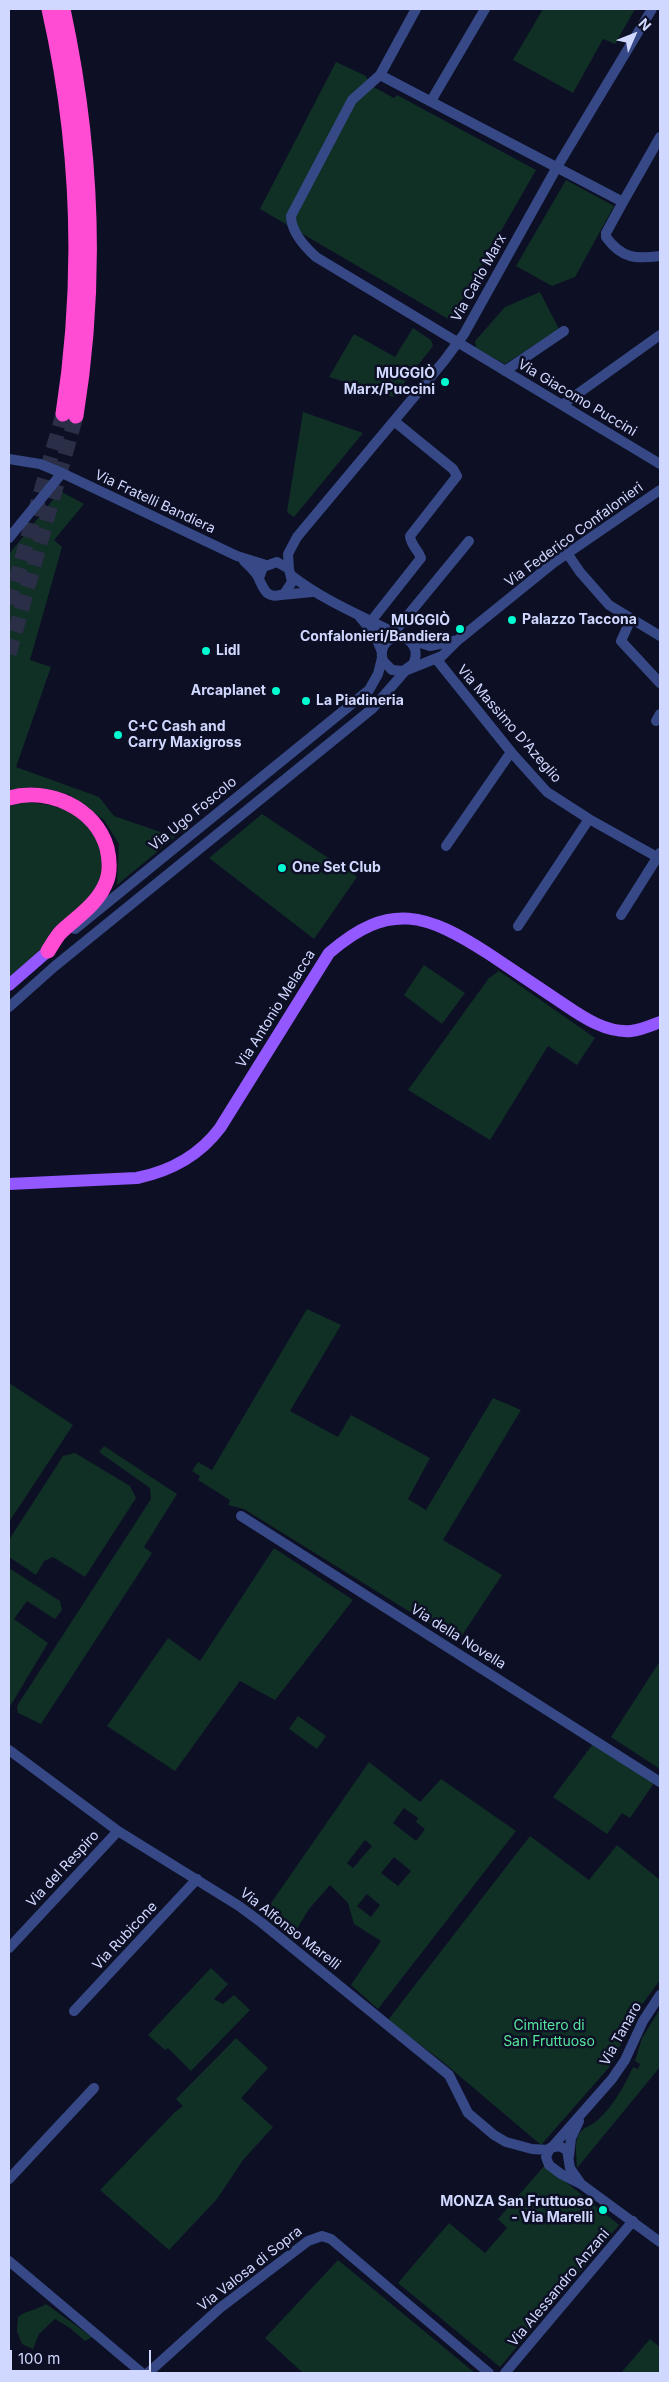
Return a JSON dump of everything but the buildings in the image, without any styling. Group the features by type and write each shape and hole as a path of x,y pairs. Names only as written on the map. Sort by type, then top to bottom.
{"highway":[{"path":"49,9 66,102 76,208 70,415 88,304 89,207 80,104 63,9"},
{"path":"9,798 30,795 42,796 70,804 91,820 106,845 110,858 110,872 105,886 96,900 60,933 48,951"}],"main road":[{"name":"Via Antonio Melacca","path":"9,1184 138,1178 154,1175 176,1166 198,1152 220,1128 329,953 348,936 365,926 380,921 395,918 428,921 458,934 596,1024 632,1031 660,1022"},
{"name":"Via Ugo Foscolo","path":"9,985 48,951"}],"street":[{"path":"416,9 380,74 623,202"},
{"path":"431,101 485,9"},
{"name":"Via Carlo Marx","path":"269,564 297,537 458,343 557,167 652,9"},
{"name":"Via Giacomo Puccini","path":"380,74 352,100 291,216 291,224 309,250 316,257 660,464"},
{"path":"660,137 606,233 606,237 626,256 637,258 660,256"},
{"name":"Via Giacomo Puccini","path":"505,371 564,330"},
{"path":"562,405 660,335"},
{"path":"372,620 421,558 420,552 411,544 410,536 457,476 453,469 394,421"},
{"name":"Via Fratelli Bandiera","path":"9,459 40,464 62,473 237,556 269,564 280,563 312,592 407,638"},
{"path":"9,538 62,473"},
{"name":"Via Federico Confalonieri","path":"406,670 437,660 458,640 567,554 660,490"},
{"name":"Via Carlo Marx","path":"291,573 288,554 297,537"},
{"name":"Via Ugo Foscolo","path":"48,951 369,690 378,674 383,651 394,632 469,541"},
{"path":"567,554 609,605 660,636"},
{"name":"Via Fratelli Bandiera","path":"237,556 259,578 262,589 266,593 281,595"},
{"path":"259,578 260,572 269,564"},
{"path":"281,595 290,588 291,573"},
{"path":"281,595 312,592"},
{"name":"Via Fratelli Bandiera","path":"357,614 375,635 383,651"},
{"path":"630,619 622,641 660,683"},
{"path":"9,1007 63,959 382,699 413,664 416,656 413,644 407,638 394,637 383,651 386,666 392,670 406,670"},
{"name":"Via Federico Confalonieri","path":"407,638 430,646 458,640"},
{"name":"Via Massimo D'Azeglio","path":"437,660 510,752 547,792 658,859"},
{"path":"446,846 510,752"},
{"path":"518,926 589,819"},
{"path":"621,915 658,859"},
{"name":"Via della Novella","path":"241,1516 660,1782"},
{"name":"Via Alfonso Marelli","path":"9,1750 118,1831 197,1879 254,1918 447,2074 453,2081 468,2113 494,2135 506,2142 529,2148 563,2147 574,2175 581,2184"},
{"name":"Via del Respiro","path":"9,1948 118,1831"},
{"name":"Via Rubicone","path":"74,2011 197,1879"},
{"name":"Via Tanaro","path":"568,2159 572,2135 586,2109 616,2072 643,2021 660,1996"},
{"path":"9,2179 94,2088"},
{"name":"Via Tanaro","path":"551,2148 577,2116 586,2109"},
{"name":"Via Alfonso Marelli","path":"529,2148 563,2176 581,2184 660,2242"},
{"path":"551,2148 546,2156 549,2165 561,2168 568,2159"},
{"name":"Via Alessandro Anzani","path":"505,2373 633,2221"},
{"name":"Via Valosa di Sopra","path":"148,2373 220,2308 313,2238 322,2236 331,2239 489,2373"},
{"path":"9,2261 142,2373"}],"green space":[{"path":"543,9 635,9 615,44 603,39 573,93 513,60"},
{"path":"336,62 366,76 370,85 394,98 397,95 536,170 450,320 260,209"},
{"path":"566,180 614,206 575,277 552,286 516,266"},
{"path":"540,292 559,329 505,364 476,348 475,341 505,307"},
{"path":"413,328 431,340 433,346 393,397 329,377 354,334 395,357"},
{"path":"303,412 363,433 294,517 287,512"},
{"path":"60,491 84,504 54,540 62,547 30,660 51,667 16,767 99,797 114,816 175,837 117,885 119,844 104,820 68,794 33,787 9,790 9,554"},
{"path":"26,802 56,807 74,814 82,820 89,827 99,845 103,861 103,872 97,888 75,915 9,978 9,806"},
{"name":"One Set Club","path":"262,814 357,877 314,939 209,858"},
{"path":"424,965 465,993 442,1024 404,995"},
{"path":"499,971 595,1038 577,1065 548,1046 490,1140 408,1090 489,978"},
{"path":"307,1309 341,1325 290,1411 338,1437 351,1415 430,1458 408,1499 426,1510 493,1398 521,1410 443,1540 502,1575 457,1643 452,1638 244,1509 228,1505 230,1500 198,1480 200,1476 192,1471 198,1462 212,1470"},
{"path":"9,1383 73,1425 9,1522"},
{"path":"104,1446 177,1494 144,1547 152,1553 41,1724 18,1713 17,1706 151,1499 150,1488 99,1452"},
{"path":"75,1453 130,1486 136,1498 85,1577 53,1557 44,1561 36,1575 9,1557 9,1540 63,1456"},
{"path":"274,1548 353,1600 275,1700 240,1681 175,1771 107,1726 168,1638 200,1661"},
{"path":"9,1568 60,1601 62,1610 55,1619 27,1601 14,1619 48,1643 9,1708"},
{"path":"660,1661 660,1769 611,1737"},
{"path":"298,1716 326,1736 317,1749 289,1729"},
{"path":"593,1744 654,1783 630,1818 622,1813 607,1834 553,1797"},
{"path":"369,1762 420,1802 441,1779 516,1831 378,2009 351,1985 381,1941 354,1924 348,1903 330,1885 309,1909 292,1937 262,1916","holes":["404,1808 418,1818 416,1822 425,1829 416,1841 393,1823","365,1840 372,1846 353,1868 347,1863","394,1857 411,1871 398,1886 381,1873","367,1894 380,1905 371,1917 357,1906"]},
{"name":"Cimitero di San Fruttuoso","path":"530,1836 589,1880 617,1845 660,1880 660,1980 633,2017 612,2064 541,2145 443,2062 388,2020"},
{"path":"211,1968 228,1984 214,1999 223,2004 234,1995 250,2010 191,2071 168,2048 165,2050 148,2035"},
{"path":"660,2009 660,2067 577,2168 576,2148 578,2136 599,2119 614,2102 633,2067 638,2069 640,2064 635,2061 642,2038"},
{"path":"236,2038 268,2068 241,2098 273,2127 243,2160 217,2199 169,2250 100,2190 183,2106 176,2099"},
{"path":"545,2165 619,2225 500,2367 398,2283 449,2223 485,2253 507,2228 498,2219"},
{"path":"338,2260 475,2373 303,2373 265,2338"},
{"path":"46,2304 92,2337 85,2341 70,2328 55,2319 39,2334 33,2349 22,2344 17,2331 18,2317"},
{"path":"650,2339 660,2347 660,2373 621,2373"}],"tunnel":[{"path":"9,604 63,414"},
{"path":"9,654 76,416"}],"place":[{"name":"MUGGIÒ Marx/Puccini","path":"445,382"},
{"name":"Palazzo Taccona","path":"512,620"},
{"name":"MUGGIÒ Confalonieri/Bandiera","path":"460,629"},
{"name":"Lidl","path":"206,651"},
{"name":"Arcaplanet","path":"276,691"},
{"name":"La Piadineria","path":"306,701"},
{"name":"C+C Cash and Carry Maxigross","path":"118,735"},
{"name":"One Set Club","path":"282,868"},
{"name":"MONZA San Fruttuoso - Via Marelli","path":"603,2210"}]}
